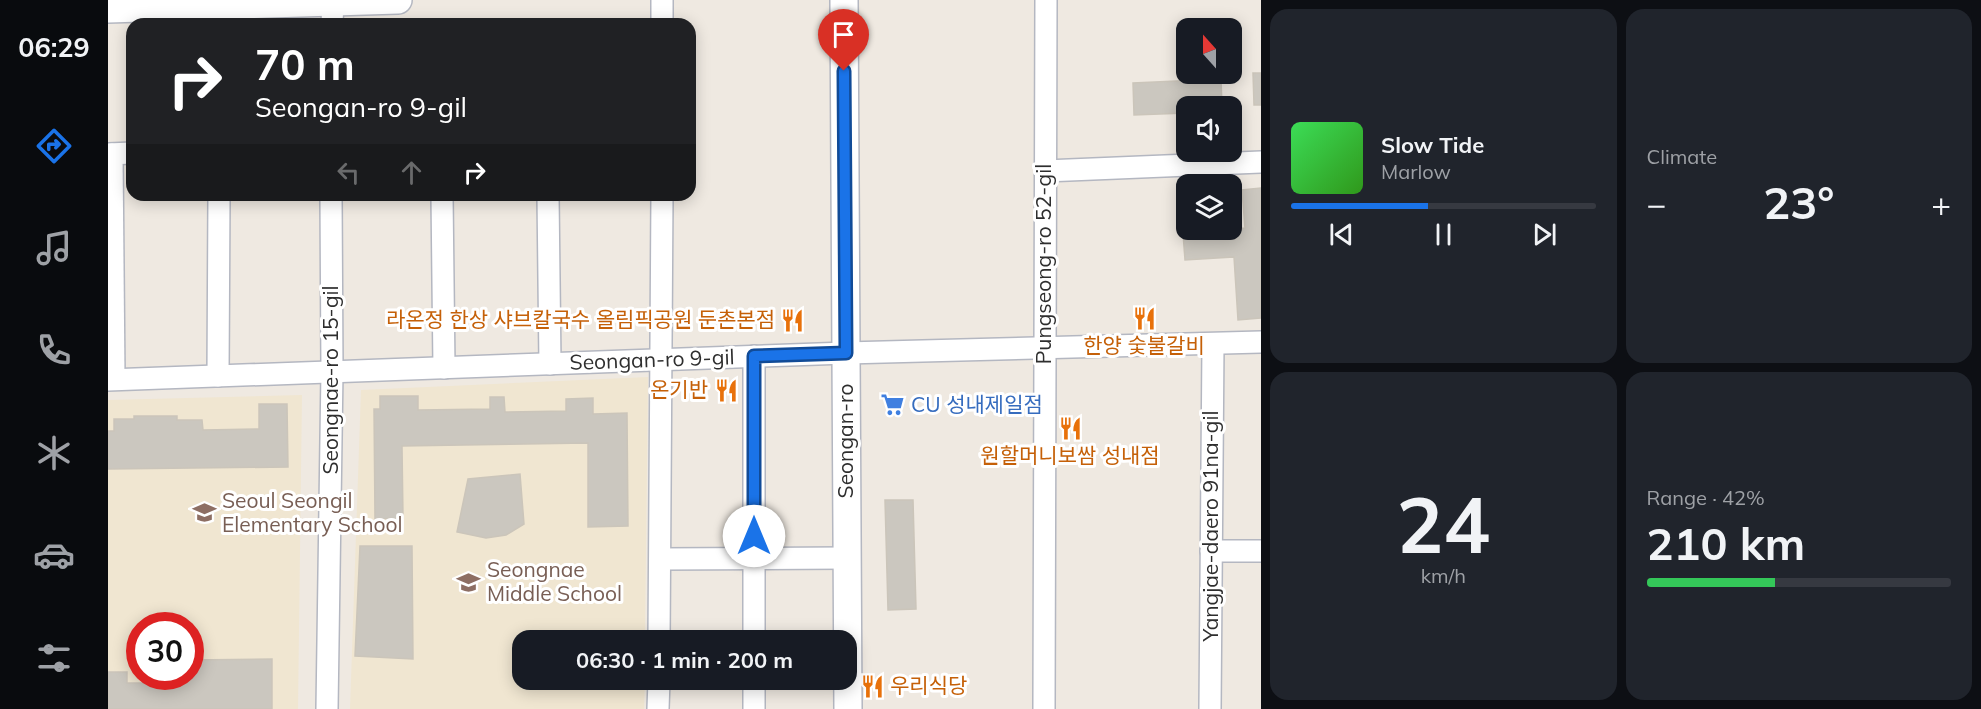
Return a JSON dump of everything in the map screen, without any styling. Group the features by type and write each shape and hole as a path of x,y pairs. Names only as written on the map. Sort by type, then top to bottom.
{"street":[{"path":"108,9 332,9 398,0"},
{"path":"662,0 662,18"},
{"name":"Seongan-ro","path":"844,0 848,709"},
{"name":"Pungseong-ro 52-gil","path":"1044,709 1046,0"},
{"name":"Seongan-ro 9-gil","path":"118,154 111,380 754,356 1261,342"},
{"path":"1045,171 1261,162"},
{"path":"218,376 219,201"},
{"name":"Seongnae-ro 15-gil","path":"327,709 332,371 331,201"},
{"path":"442,201 444,368"},
{"name":"Seongan-ro 9-gil","path":"548,201 550,364"},
{"path":"659,630 662,201"},
{"name":"Yangjae-daero 91na-gil","path":"1210,709 1213,344"},
{"name":"Seongan-ro 9-gil","path":"754,356 754,630"},
{"path":"1211,551 1261,550"},
{"path":"660,559 847,558"},
{"path":"658,709 659,690"},
{"path":"754,690 754,709"}],"shaded area":[{"path":"648,377 645,630 512,630 512,690 645,690 644,709 350,709 361,390"},
{"name":"Seoul Seongil Elementary School","path":"302,395 298,709 108,709 108,400"}],"building":[{"path":"1253,73 1261,73 1261,105 1254,105"},
{"path":"1176,81 1176,84 1221,84 1222,96 1176,96 1176,113 1134,115 1133,83"},
{"path":"1261,188 1261,318 1238,320 1234,257 1185,260 1184,240 1242,240 1242,228 1245,228 1242,190"},
{"path":"380,396 418,396 418,410 490,409 490,397 504,397 505,412 566,411 566,399 593,398 593,414 627,413 628,526 588,527 588,443 402,446 403,518 375,519 374,409 380,409"},
{"path":"259,404 287,404 288,467 108,469 108,431 114,431 114,419 134,419 134,416 177,416 177,420 202,420 203,430 259,429"},
{"path":"520,474 524,524 506,535 486,538 457,532 468,479"},
{"path":"885,500 913,500 916,609 888,610"},
{"path":"360,546 412,546 413,659 355,656"},
{"path":"272,659 272,709 108,709 108,672 126,672 126,690 204,690 204,660"}],"place":[{"name":"한양 숯불갈비","path":"1144,318"},
{"name":"라온정 한상 샤브칼국수 올림픽공원 둔촌본점","path":"793,320"},
{"name":"온기반","path":"726,390"},
{"name":"CU 성내제일점","path":"893,405"},
{"name":"원할머니보쌈 성내점","path":"1070,428"},
{"name":"Seoul Seongil Elementary School","path":"204,513"},
{"name":"Seongnae Middle School","path":"469,582"},
{"name":"우리식당","path":"872,686"}],"route":[{"path":"754,536 754,356 846,353 844,71"}]}
